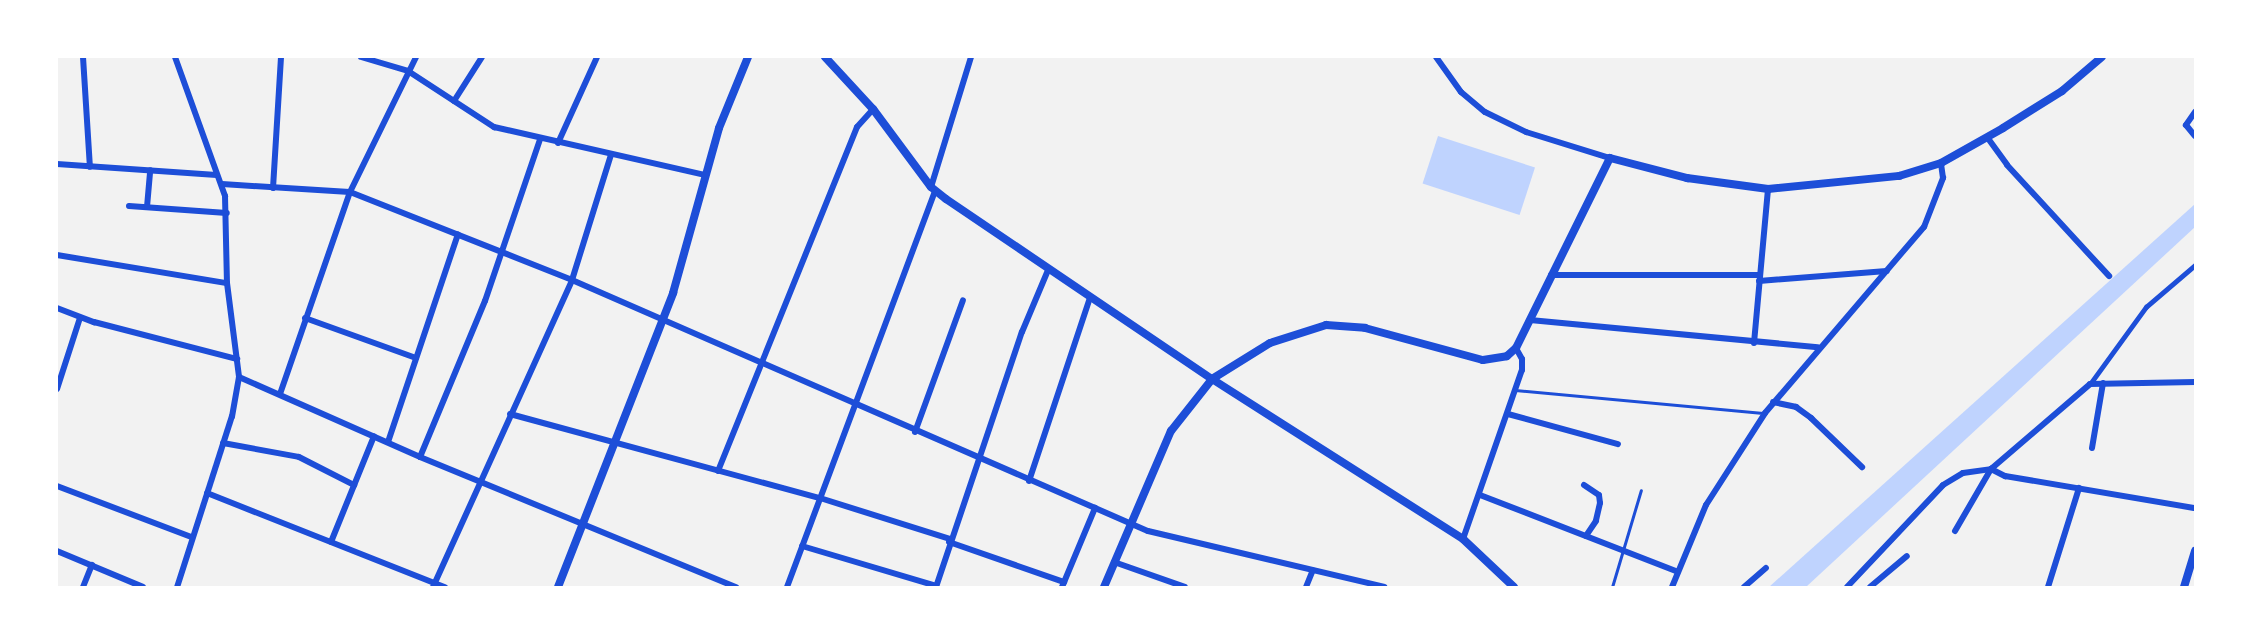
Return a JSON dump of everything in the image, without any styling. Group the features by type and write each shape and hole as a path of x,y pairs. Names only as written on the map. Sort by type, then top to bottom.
{"main road":[{"path":"1104,587 1176,422 1212,379 1270,343 1326,325 1365,328 1483,360 1505,357 1516,348 1610,158 1687,178 1768,189 1876,180 1941,163 2057,95 2102,57"},
{"path":"2184,587 2195,551"}],"street":[{"path":"83,57 90,167"},
{"path":"175,57 222,184 227,213 227,283 239,377 236,405 191,537 177,587"},
{"path":"273,188 281,57"},
{"path":"361,57 408,71 494,127 706,175"},
{"path":"279,394 350,192 416,57"},
{"path":"454,101 482,57"},
{"path":"558,143 597,57"},
{"path":"558,587 662,320 724,112 748,57"},
{"path":"825,57 873,109 933,189 1048,270 1212,379 1464,539 1514,587"},
{"path":"787,587 933,189 971,57"},
{"path":"1436,57 1461,92 1485,112 1526,132 1610,158"},
{"path":"718,471 856,127 873,109"},
{"path":"2195,112 2186,125 2195,136"},
{"path":"1987,137 2007,165 2109,276"},
{"path":"420,457 467,350 540,139"},
{"path":"434,585 572,280 611,155"},
{"path":"1672,587 1676,571 1706,505 1765,413 1818,347 1887,271 1924,226 1943,178 1941,163"},
{"path":"57,164 218,175"},
{"path":"147,207 150,170"},
{"path":"222,184 350,192 572,280 978,460 1131,523 1170,537 1384,587"},
{"path":"1754,342 1768,189"},
{"path":"129,206 227,213"},
{"path":"388,442 458,234"},
{"path":"57,255 227,283"},
{"path":"1956,531 1991,469 2090,384 2146,307 2195,265"},
{"path":"802,546 936,586 949,540 1048,270"},
{"path":"1551,275 1759,278 1887,271"},
{"path":"1029,481 1090,298"},
{"path":"915,432 963,300"},
{"path":"57,308 80,318 237,358"},
{"path":"57,389 58,378 80,318"},
{"path":"306,318 416,358"},
{"path":"1530,320 1818,347"},
{"path":"1464,539 1515,390 1522,360 1516,348"},
{"path":"239,377 420,457 736,587"},
{"path":"2090,384 2195,382"},
{"path":"2092,447 2103,383"},
{"path":"1773,402 1796,407 1811,418 1862,467"},
{"path":"510,414 820,498 949,540 1063,585 1095,508"},
{"path":"1508,414 1618,444"},
{"path":"331,542 374,436"},
{"path":"223,443 299,457 354,485"},
{"path":"1847,587 1943,484 1962,473 1991,469 2005,476 2195,508"},
{"path":"1584,485 1599,495 1600,503 1596,521 1586,536"},
{"path":"57,486 191,537"},
{"path":"2048,587 2079,488"},
{"path":"207,493 434,585 445,587"},
{"path":"1480,495 1676,571"},
{"path":"57,551 143,587"},
{"path":"1869,587 1907,556"},
{"path":"1114,562 1185,587"},
{"path":"83,587 92,565"},
{"path":"1744,587 1766,568"},
{"path":"1306,587 1313,570"}],"lane":[{"path":"1515,390 1765,413"},
{"path":"1612,587 1641,490"}],"water":[{"path":"1438,136 1535,168 1520,215 1423,184"},
{"path":"2195,204 2195,227 1806,587 1769,587"}]}
